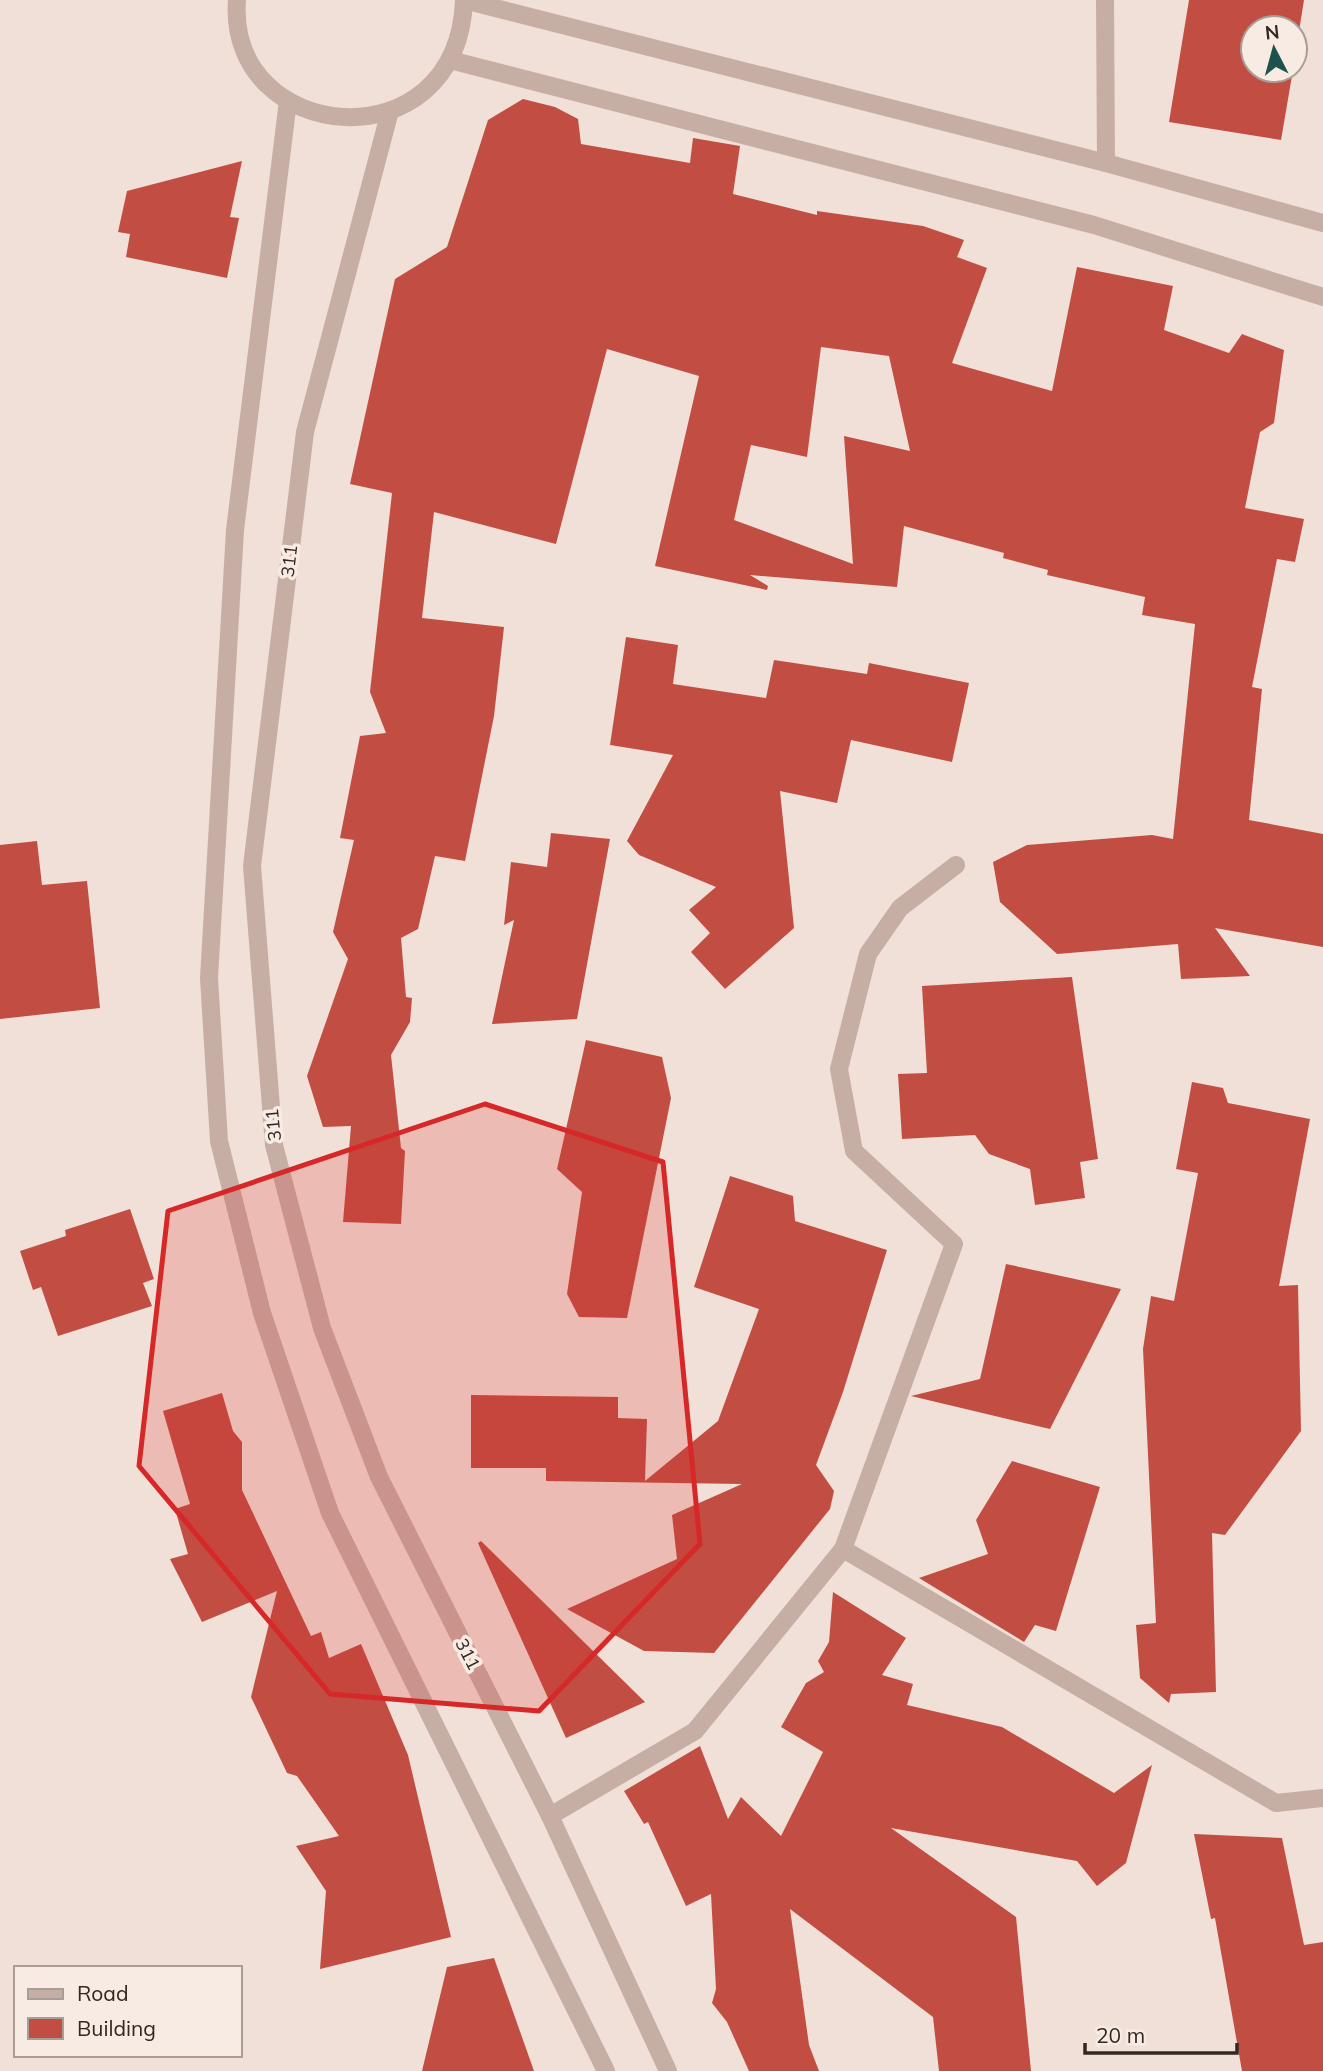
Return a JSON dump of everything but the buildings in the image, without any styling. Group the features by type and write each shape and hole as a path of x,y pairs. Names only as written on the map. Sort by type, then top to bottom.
{"street":[{"path":"237,0 236,16 246,54 269,86 288,101 325,116 365,118 390,111 425,91 450,60 463,23 464,0 1106,163 1323,223"},
{"path":"1105,0 1106,163"},
{"path":"450,60 1094,225 1323,297"},
{"path":"288,101 235,530 209,978 219,1142 262,1313 330,1513 606,2071"},
{"name":"311","path":"390,111 305,432 252,866 274,1145 322,1328 379,1476 550,1816 668,2071"},
{"path":"550,1816 695,1731 844,1549 954,1244 854,1151 839,1069 868,954 900,908 956,865"},
{"path":"844,1549 1276,1803 1323,1798"}],"highlighted area":[{"path":"485,1104 663,1162 700,1544 539,1711 330,1694 139,1466 168,1211"}]}
